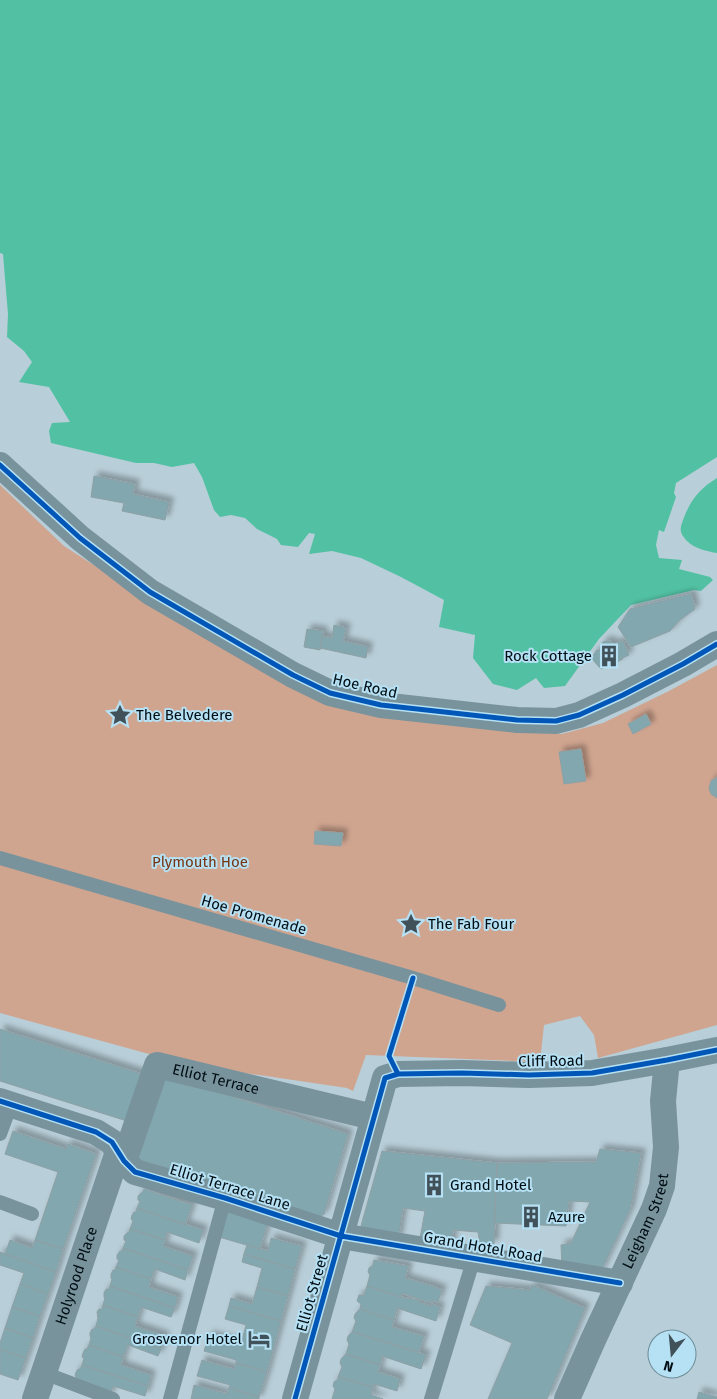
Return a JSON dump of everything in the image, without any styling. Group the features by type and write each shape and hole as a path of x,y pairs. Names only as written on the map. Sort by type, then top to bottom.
{"street":[{"name":"Hoe Road","path":"0,465 80,538 150,592 287,672 330,693 381,705 517,720 556,721 579,715 623,695 717,644"},
{"name":"Cliff Road","path":"384,1078 398,1074 529,1075 592,1073 717,1050"},
{"name":"Leigham Street","path":"567,1399 654,1209 662,1186 666,1147 663,1101 667,1060"},
{"name":"Elliot Terrace","path":"121,1157 157,1065 373,1117"},
{"name":"Elliot Street","path":"295,1399 384,1078"},
{"name":"Elliot Terrace Lane","path":"5,1102 96,1132 112,1142 121,1157 135,1172 225,1198 341,1236"},
{"name":"Holyrood Place","path":"35,1399 121,1157"},
{"name":"Grand Hotel Road","path":"341,1236 620,1283"}],"lane":[{"name":"Hoe Promenade","path":"0,858 404,975 499,1005"},
{"path":"0,1134 5,1102"},
{"path":"170,1399 225,1198"},
{"path":"0,1202 32,1214"},
{"path":"431,1399 474,1258"},
{"path":"44,1373 113,1399"}],"green space":[{"name":"Plymouth Hoe","path":"0,485 64,546 215,643 279,676 489,727 562,734 603,723 717,665 717,1025 598,1058 594,1035 580,1016 544,1025 540,1062 366,1055 353,1091 347,1088 204,1067 149,1054 0,1013"}],"shaded area":[{"path":"0,0 717,0 717,457 676,483 674,493 676,497 664,532 659,530 656,545 659,558 682,560 679,569 710,577 713,580 701,591 694,590 631,605 599,639 565,686 544,688 536,678 517,690 493,684 473,658 475,635 439,627 444,600 361,558 332,551 309,554 315,534 309,533 298,547 281,545 277,539 257,529 245,518 231,515 220,517 214,510 202,477 194,463 172,467 154,463 136,463 51,443 49,431 52,423 70,422 49,387 19,382 32,362 24,351 7,337 8,314 3,254 0,253"},
{"path":"717,478 717,553 703,550 689,543 682,534 681,526 692,501 700,491"}],"building":[{"path":"94,476 135,484 133,494 169,502 165,520 122,511 124,503 91,497"},
{"path":"691,594 695,609 680,620 670,631 631,647 618,627 630,609"},
{"path":"334,625 346,628 343,641 368,647 366,658 320,648 322,636 332,638"},
{"path":"307,629 323,631 320,650 304,647"},
{"name":"Rock Cottage","path":"606,641 614,644 623,641 629,655 601,669 591,658 601,648 603,642"},
{"path":"646,714 651,724 633,734 628,724"},
{"path":"581,749 586,781 564,784 559,752"},
{"path":"717,777 717,798 711,794 709,788 711,781"},
{"path":"315,831 343,833 341,846 314,844"},
{"path":"0,1029 145,1075 130,1122 0,1081"},
{"path":"165,1075 348,1134 324,1214 317,1219 134,1162"},
{"path":"13,1131 66,1149 68,1144 96,1154 63,1249 35,1240 58,1172 5,1154"},
{"name":"Azure","path":"600,1149 641,1153 630,1210 600,1273 562,1266 561,1245 571,1243 590,1202 569,1201 566,1226 494,1223 497,1163 596,1162"},
{"name":"Grand Hotel","path":"382,1151 497,1163 494,1244 480,1244 478,1232 453,1230 451,1247 419,1244 425,1211 403,1208 398,1239 366,1234 361,1226"},
{"path":"144,1189 192,1205 185,1225 137,1208 140,1201 138,1196"},
{"path":"137,1208 203,1230 199,1243 167,1232 165,1240 130,1229 133,1221 131,1219 132,1215 136,1212"},
{"path":"227,1210 268,1221 260,1249 219,1237"},
{"path":"130,1229 165,1240 163,1246 193,1256 188,1270 123,1248 126,1241 124,1236"},
{"path":"271,1238 302,1246 295,1269 244,1254 247,1245 268,1251"},
{"path":"10,1240 32,1248 35,1240 63,1249 56,1272 5,1254"},
{"path":"123,1248 188,1270 185,1280 155,1269 151,1279 116,1267 119,1260 117,1255"},
{"path":"0,1252 56,1272 48,1294 20,1284 24,1273 0,1265"},
{"path":"244,1254 295,1269 288,1296 257,1287 262,1268 242,1262"},
{"path":"374,1260 408,1266 405,1278 442,1289 438,1302 432,1300 431,1303 402,1293 401,1297 367,1286 370,1275 368,1272 369,1268 373,1265"},
{"path":"116,1267 151,1279 149,1287 178,1297 175,1308 110,1286 111,1274"},
{"path":"20,1284 48,1294 40,1316 12,1307"},
{"path":"532,1285 585,1308 547,1399 488,1399 512,1343 470,1325 486,1286 530,1290"},
{"path":"110,1286 175,1308 171,1317 141,1307 138,1317 103,1305 104,1293"},
{"path":"367,1286 401,1297 419,1300 419,1302 431,1306 432,1304 440,1307 436,1321 397,1308 394,1320 360,1309 361,1304 357,1301 359,1295 364,1295"},
{"path":"257,1287 288,1296 281,1321 229,1306 231,1298 252,1304"},
{"path":"103,1305 138,1317 135,1326 165,1336 161,1349 96,1326 97,1312 99,1309 102,1309"},
{"name":"Grosvenor Hotel","path":"229,1306 281,1321 267,1372 236,1363 236,1360 204,1351 209,1335 241,1344 246,1325 225,1319"},
{"path":"12,1307 40,1316 33,1338 5,1328"},
{"path":"360,1309 394,1320 392,1327 424,1336 419,1352 352,1332 356,1321 354,1318 355,1314"},
{"path":"96,1326 161,1349 158,1356 128,1345 123,1357 89,1345 90,1333"},
{"path":"5,1328 33,1338 26,1358 0,1349"},
{"path":"352,1332 426,1355 421,1369 382,1356 380,1365 346,1354 349,1344 348,1336"},
{"path":"89,1345 123,1357 121,1365 151,1375 148,1386 82,1365 83,1353"},
{"path":"0,1349 26,1358 18,1380 0,1374"},
{"path":"346,1354 380,1365 378,1372 400,1379 397,1391 374,1384 373,1387 338,1377 342,1367 341,1359"},
{"path":"202,1360 234,1369 236,1363 267,1372 259,1397 229,1388 230,1385 197,1376"},
{"path":"82,1365 148,1386 145,1396 113,1386 109,1397 75,1384 76,1372"},
{"path":"338,1377 373,1387 371,1395 383,1399 332,1399 335,1389 333,1386 334,1382"},
{"path":"194,1385 227,1394 229,1388 259,1397 259,1399 191,1399"},
{"path":"699,1392 717,1397 717,1399 697,1399"}],"cycle path":[{"path":"0,465 80,538 150,592 293,675 330,693 381,705 517,720 556,721 579,715 623,695 717,644"},
{"path":"398,1074 389,1056 413,978"},
{"path":"295,1399 385,1078 398,1074 529,1075 592,1073 717,1050"},
{"path":"0,1101 96,1132 112,1142 124,1161 135,1172 225,1198 341,1236 620,1283"}],"place":[{"name":"Rock Cottage","path":"609,656"},
{"name":"The Belvedere","path":"120,715"},
{"name":"The Fab Four","path":"411,924"},
{"name":"Grand Hotel","path":"434,1185"},
{"name":"Azure","path":"531,1217"},
{"name":"Grosvenor Hotel","path":"259,1339"}]}
